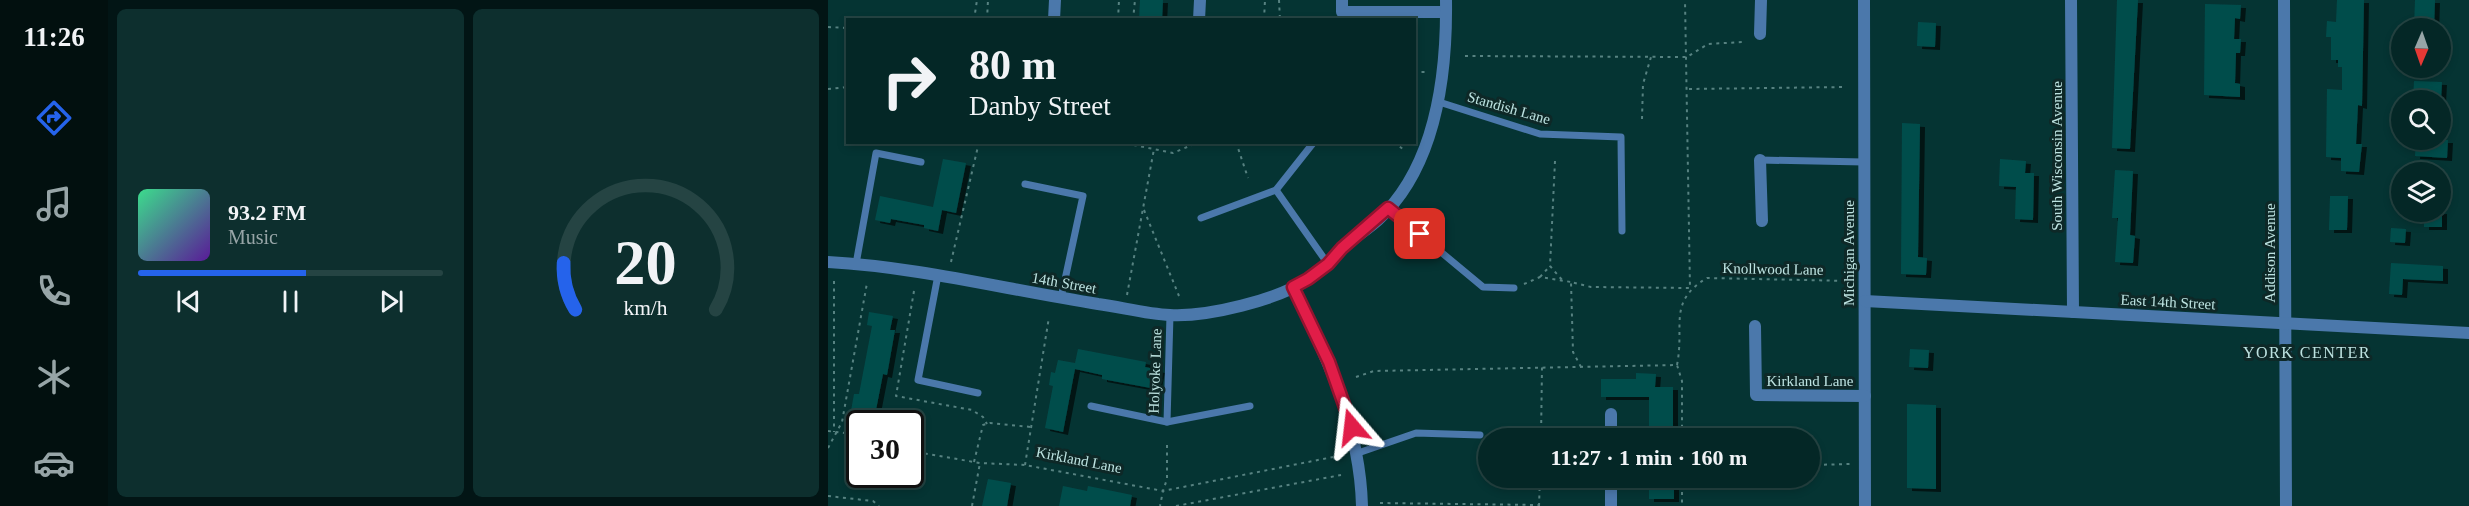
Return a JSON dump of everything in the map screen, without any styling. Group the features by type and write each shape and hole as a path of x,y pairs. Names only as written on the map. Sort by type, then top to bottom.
{"street":[{"path":"1054,18 1055,0"},
{"path":"1199,18 1200,0"},
{"path":"1342,0 1342,12 1446,6"},
{"path":"1760,34 1761,0"},
{"name":"Michigan Avenue","path":"1863,0 1865,506"},
{"name":"South Wisconsin Avenue","path":"2072,0 2073,312"},
{"name":"Addison Avenue","path":"2284,0 2286,506"},
{"name":"14th Street","path":"828,262 938,275 1170,315 1222,310 1293,287 1328,264 1342,248 1388,208 1413,170 1427,140 1439,102 1445,66 1446,6"},
{"path":"1760,160 1762,221"},
{"path":"1293,287 1341,391 1358,453 1362,506"},
{"name":"East 14th Street","path":"1865,301 2469,333"},
{"name":"Kirkland Lane","path":"1755,326 1756,396 1865,396"},
{"path":"1611,414 1611,428"},
{"path":"1611,488 1611,506"}],"lane":[{"name":"Standish Lane","path":"1439,102 1540,134 1621,136 1622,231"},
{"path":"1201,218 1276,190 1312,144"},
{"path":"856,264 876,153 921,162"},
{"path":"1760,160 1864,162"},
{"path":"1025,184 1083,196 1061,298"},
{"path":"1276,190 1328,264"},
{"path":"1388,208 1483,287 1514,288"},
{"path":"938,275 918,380 978,393"},
{"name":"Holyoke Lane","path":"1091,406 1167,422 1170,315"},
{"path":"1167,422 1250,406"},
{"path":"1358,453 1416,433 1478,435"}],"path":[{"path":"974,18 976,0"},
{"path":"987,18 988,0"},
{"path":"1118,18 1119,0"},
{"path":"1133,18 1135,0"},
{"path":"1264,18 1265,0"},
{"path":"1279,0 1280,18"},
{"path":"1682,428 1682,381 1677,364 1680,305 1690,288 1685,0"},
{"path":"828,27 846,28"},
{"path":"1465,56 1687,57 1708,44 1743,42"},
{"path":"1642,119 1643,84 1651,57"},
{"path":"1416,72 1429,72"},
{"path":"828,89 846,87"},
{"path":"1688,89 1845,87"},
{"path":"951,262 979,144"},
{"path":"1129,144 1173,153 1194,144"},
{"path":"1237,144 1248,178"},
{"path":"1396,144 1404,150"},
{"path":"1127,295 1154,149"},
{"path":"1523,284 1540,277 1550,266 1555,161"},
{"path":"1143,209 1179,296"},
{"path":"1550,266 1563,281"},
{"path":"1540,277 1591,287 1690,288"},
{"name":"Knollwood Lane","path":"1690,288 1707,278 1865,281"},
{"path":"834,281 836,432"},
{"path":"1571,282 1574,352 1581,367"},
{"path":"828,448 842,422 867,283"},
{"path":"1025,465 1049,317"},
{"path":"1356,377 1374,371 1677,364"},
{"path":"1541,428 1542,367"},
{"name":"Kirkland Lane","path":"974,462 979,433 983,425 990,423 1032,427"},
{"path":"828,431 846,433"},
{"path":"1160,506 1162,491 1167,479 1167,446"},
{"name":"Kirkland Lane","path":"924,453 980,463 1025,465 1162,491"},
{"path":"1162,491 1338,456"},
{"path":"972,506 980,463"},
{"path":"1820,465 1856,464"},
{"path":"1176,506 1341,475"},
{"path":"1380,503 1539,506 1540,488"},
{"path":"1682,488 1682,506"},
{"path":"828,496 873,501 879,506"}],"building":[{"path":"1140,0 1163,0 1162,18 1139,18"},
{"path":"2117,0 2138,0 2130,149 2112,148"},
{"path":"2337,0 2364,0 2362,106 2358,105 2356,144 2362,144 2359,172 2341,171 2341,158 2326,157 2327,89 2342,90 2342,67 2338,67 2338,60 2331,60 2331,37 2326,37 2327,21 2336,22"},
{"path":"2415,0 2435,0 2434,18 2414,18"},
{"path":"2205,4 2241,5 2240,19 2235,18 2234,39 2241,39 2240,53 2236,53 2235,83 2240,84 2240,97 2204,95"},
{"path":"1918,22 1936,23 1935,47 1917,46"},
{"path":"2414,81 2442,82 2442,90 2414,90"},
{"path":"1902,123 1920,124 1918,257 1927,258 1926,275 1901,274"},
{"path":"2415,150 2447,150 2447,158 2415,156"},
{"path":"943,159 966,163 956,213 942,210 938,231 924,228 924,225 891,219 890,223 875,220 880,196 933,207"},
{"path":"2000,159 2026,161 2025,173 2034,173 2033,220 2015,219 2016,187 1999,186"},
{"path":"2115,170 2133,171 2130,235 2135,236 2133,263 2115,262 2118,218 2112,218"},
{"path":"2330,196 2348,196 2347,230 2329,230"},
{"path":"2424,222 2442,222 2442,227 2424,227"},
{"path":"2391,228 2406,229 2405,243 2390,242"},
{"path":"2391,263 2443,266 2443,281 2403,279 2402,295 2389,294"},
{"path":"869,312 893,316 890,330 895,330 887,375 883,374 876,410 851,410 854,394 859,394 872,326 867,325"},
{"path":"1078,349 1146,362 1145,367 1160,370 1156,389 1102,379 1102,375 1075,369 1063,432 1045,428 1053,386 1049,385 1051,372 1055,373 1058,360 1075,363"},
{"path":"1910,349 1929,350 1928,368 1909,367"},
{"path":"1636,373 1656,374 1655,387 1673,387 1673,428 1649,428 1649,397 1601,397 1601,379 1636,379"},
{"path":"1907,404 1936,405 1936,489 1907,488"},
{"path":"988,479 1011,483 1007,506 982,506"},
{"path":"1063,486 1087,491 1088,486 1132,495 1130,506 1059,506"},
{"path":"1649,488 1674,488 1674,499 1649,499"}],"district":[{"name":"YORK CENTER","path":"2307,352"}],"route":[{"path":"1352,427 1329,362 1293,287 1328,264 1342,248 1379,219 1388,208 1420,234"}]}
